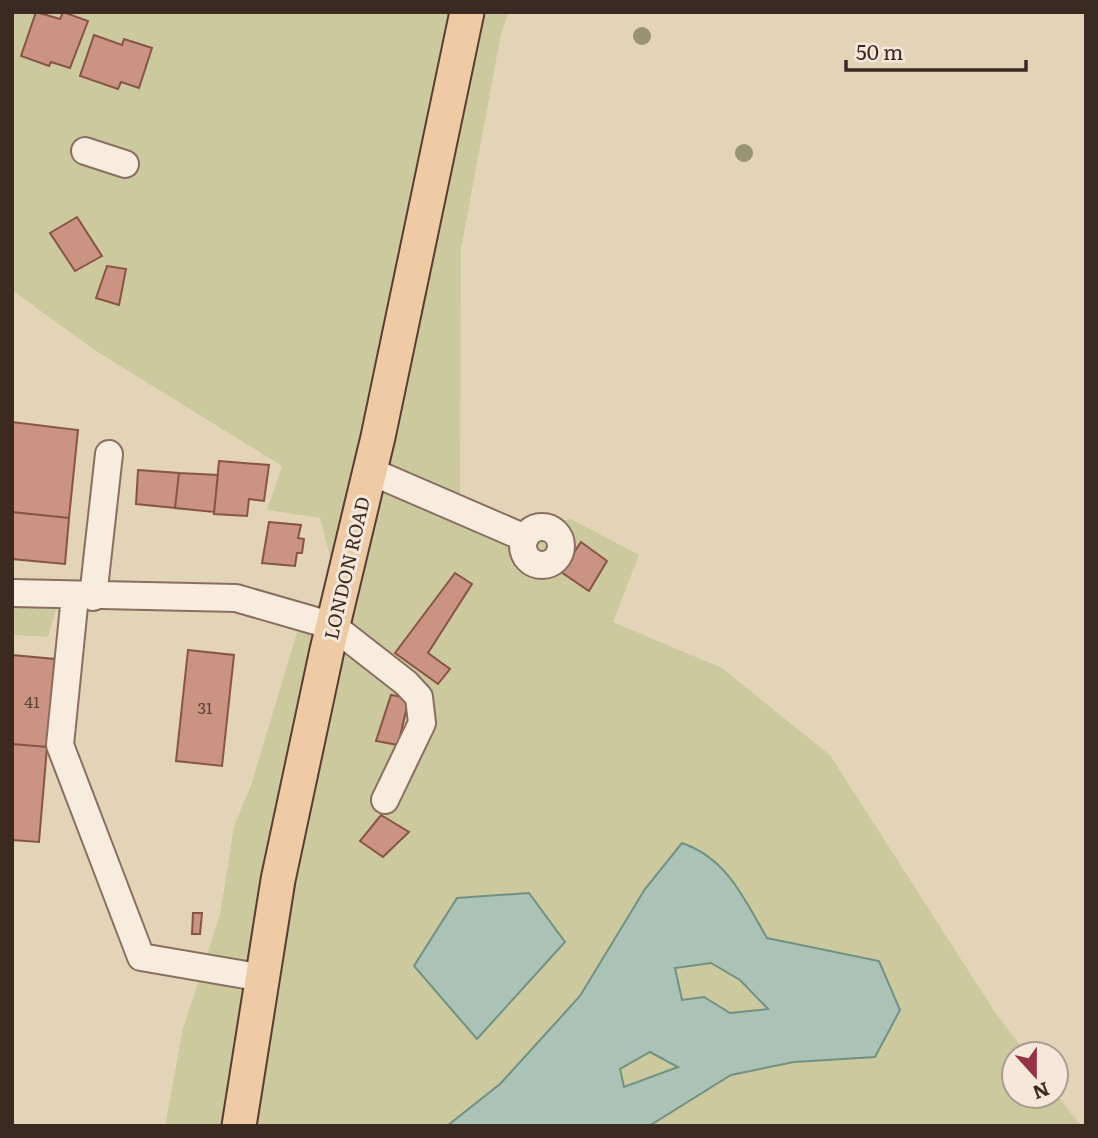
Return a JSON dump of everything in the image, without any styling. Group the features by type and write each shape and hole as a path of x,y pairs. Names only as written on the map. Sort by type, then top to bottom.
{"main road":[{"name":"LONDON ROAD","path":"239,1126 278,880 370,471 467,12"}],"lane":[{"path":"85,151 125,164"},
{"path":"109,454 61,746 141,957 262,978"},
{"path":"370,471 525,538"},
{"path":"12,593 236,598 333,626 406,683 419,697 422,723 385,800"}],"shaded area":[{"path":"12,12 509,12 501,34 461,249 460,504 517,528 571,519 639,555 613,622 722,668 830,755 995,1012 1016,1040 1000,1040 1000,1110 1069,1110 1081,1126 165,1126 182,1032 220,914 234,826 252,782 299,626 315,626 334,573 320,518 267,510 282,466 93,349 12,290"},
{"path":"463,12 1086,12 1086,1126 1081,1126 1069,1110 1070,1040 1016,1040 995,1012 830,755 722,668 613,622 517,528 460,504"},
{"path":"12,285 282,466 320,518 334,573 234,826 220,914 182,1032 165,1126 12,1126 12,635 48,637 12,602"},
{"path":"12,602 57,606 48,637 12,635"},
{"path":"682,843 698,850 723,870 742,895 767,938 879,961 900,1010 875,1057 794,1062 731,1075 649,1126 447,1126 500,1084 580,996 645,889","holes":["711,963 740,980 768,1009 730,1013 704,997 682,1000 675,968","650,1052 678,1067 624,1087 620,1069"]},
{"path":"529,893 565,942 477,1039 414,966 457,898"}],"building":[{"path":"36,12 60,19 63,12 88,21 70,68 51,62 49,66 21,56"},
{"path":"94,35 122,45 124,39 152,48 139,88 121,82 118,89 80,76"},
{"path":"77,217 102,256 75,271 50,233"},
{"path":"107,266 126,269 119,305 96,298"},
{"path":"12,422 78,430 69,518 12,512"},
{"path":"219,461 269,465 264,501 249,499 247,516 214,514"},
{"path":"138,470 179,473 175,508 136,504"},
{"path":"179,473 218,475 214,512 175,508"},
{"path":"12,512 69,518 65,564 12,559"},
{"path":"269,522 301,525 298,538 304,539 302,553 297,553 295,566 262,563"},
{"path":"581,542 607,561 589,591 561,572"},
{"path":"455,573 472,584 428,653 450,669 438,684 395,653"},
{"path":"188,650 234,655 222,766 176,761"},
{"path":"12,655 55,659 47,747 12,744"},
{"path":"391,695 409,698 398,745 376,741"},
{"path":"12,744 47,747 39,842 12,840"},
{"path":"381,815 409,832 383,857 360,841"},
{"path":"193,913 202,913 200,934 192,934"}]}
